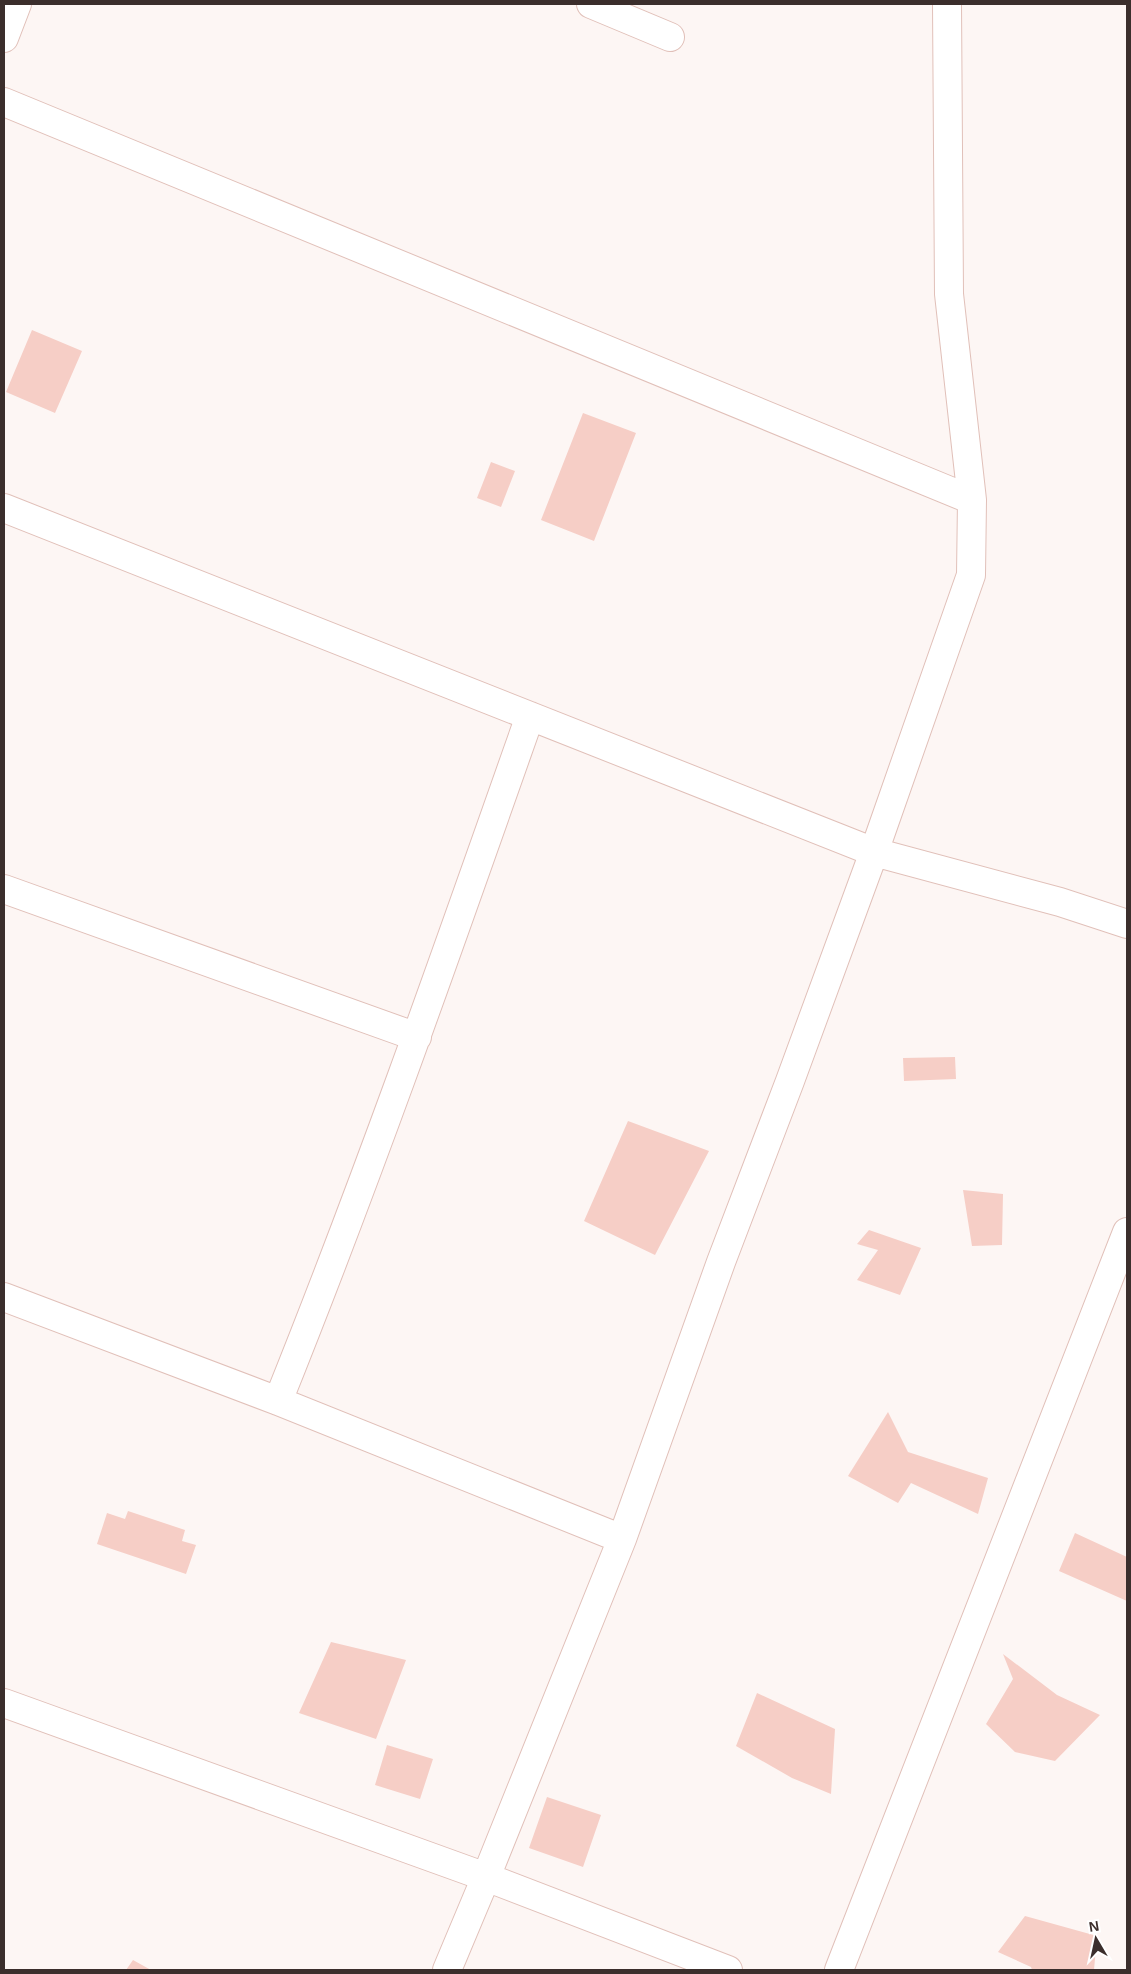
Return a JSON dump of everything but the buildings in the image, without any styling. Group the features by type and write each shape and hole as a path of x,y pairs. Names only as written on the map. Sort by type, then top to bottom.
{"street":[{"path":"4,38 17,4"},
{"path":"591,4 670,37"},
{"path":"446,1970 486,1877 622,1538 720,1262 790,1081 874,852 971,575 972,500 949,294 947,4"},
{"path":"4,102 972,500"},
{"path":"4,508 874,852 1060,902 1127,924"},
{"path":"278,1401 331,1270 417,1037 530,716"},
{"path":"4,889 417,1037"},
{"path":"839,1970 1127,1232"},
{"path":"4,1297 278,1401 622,1538"},
{"path":"4,1702 486,1877 728,1970"}]}
